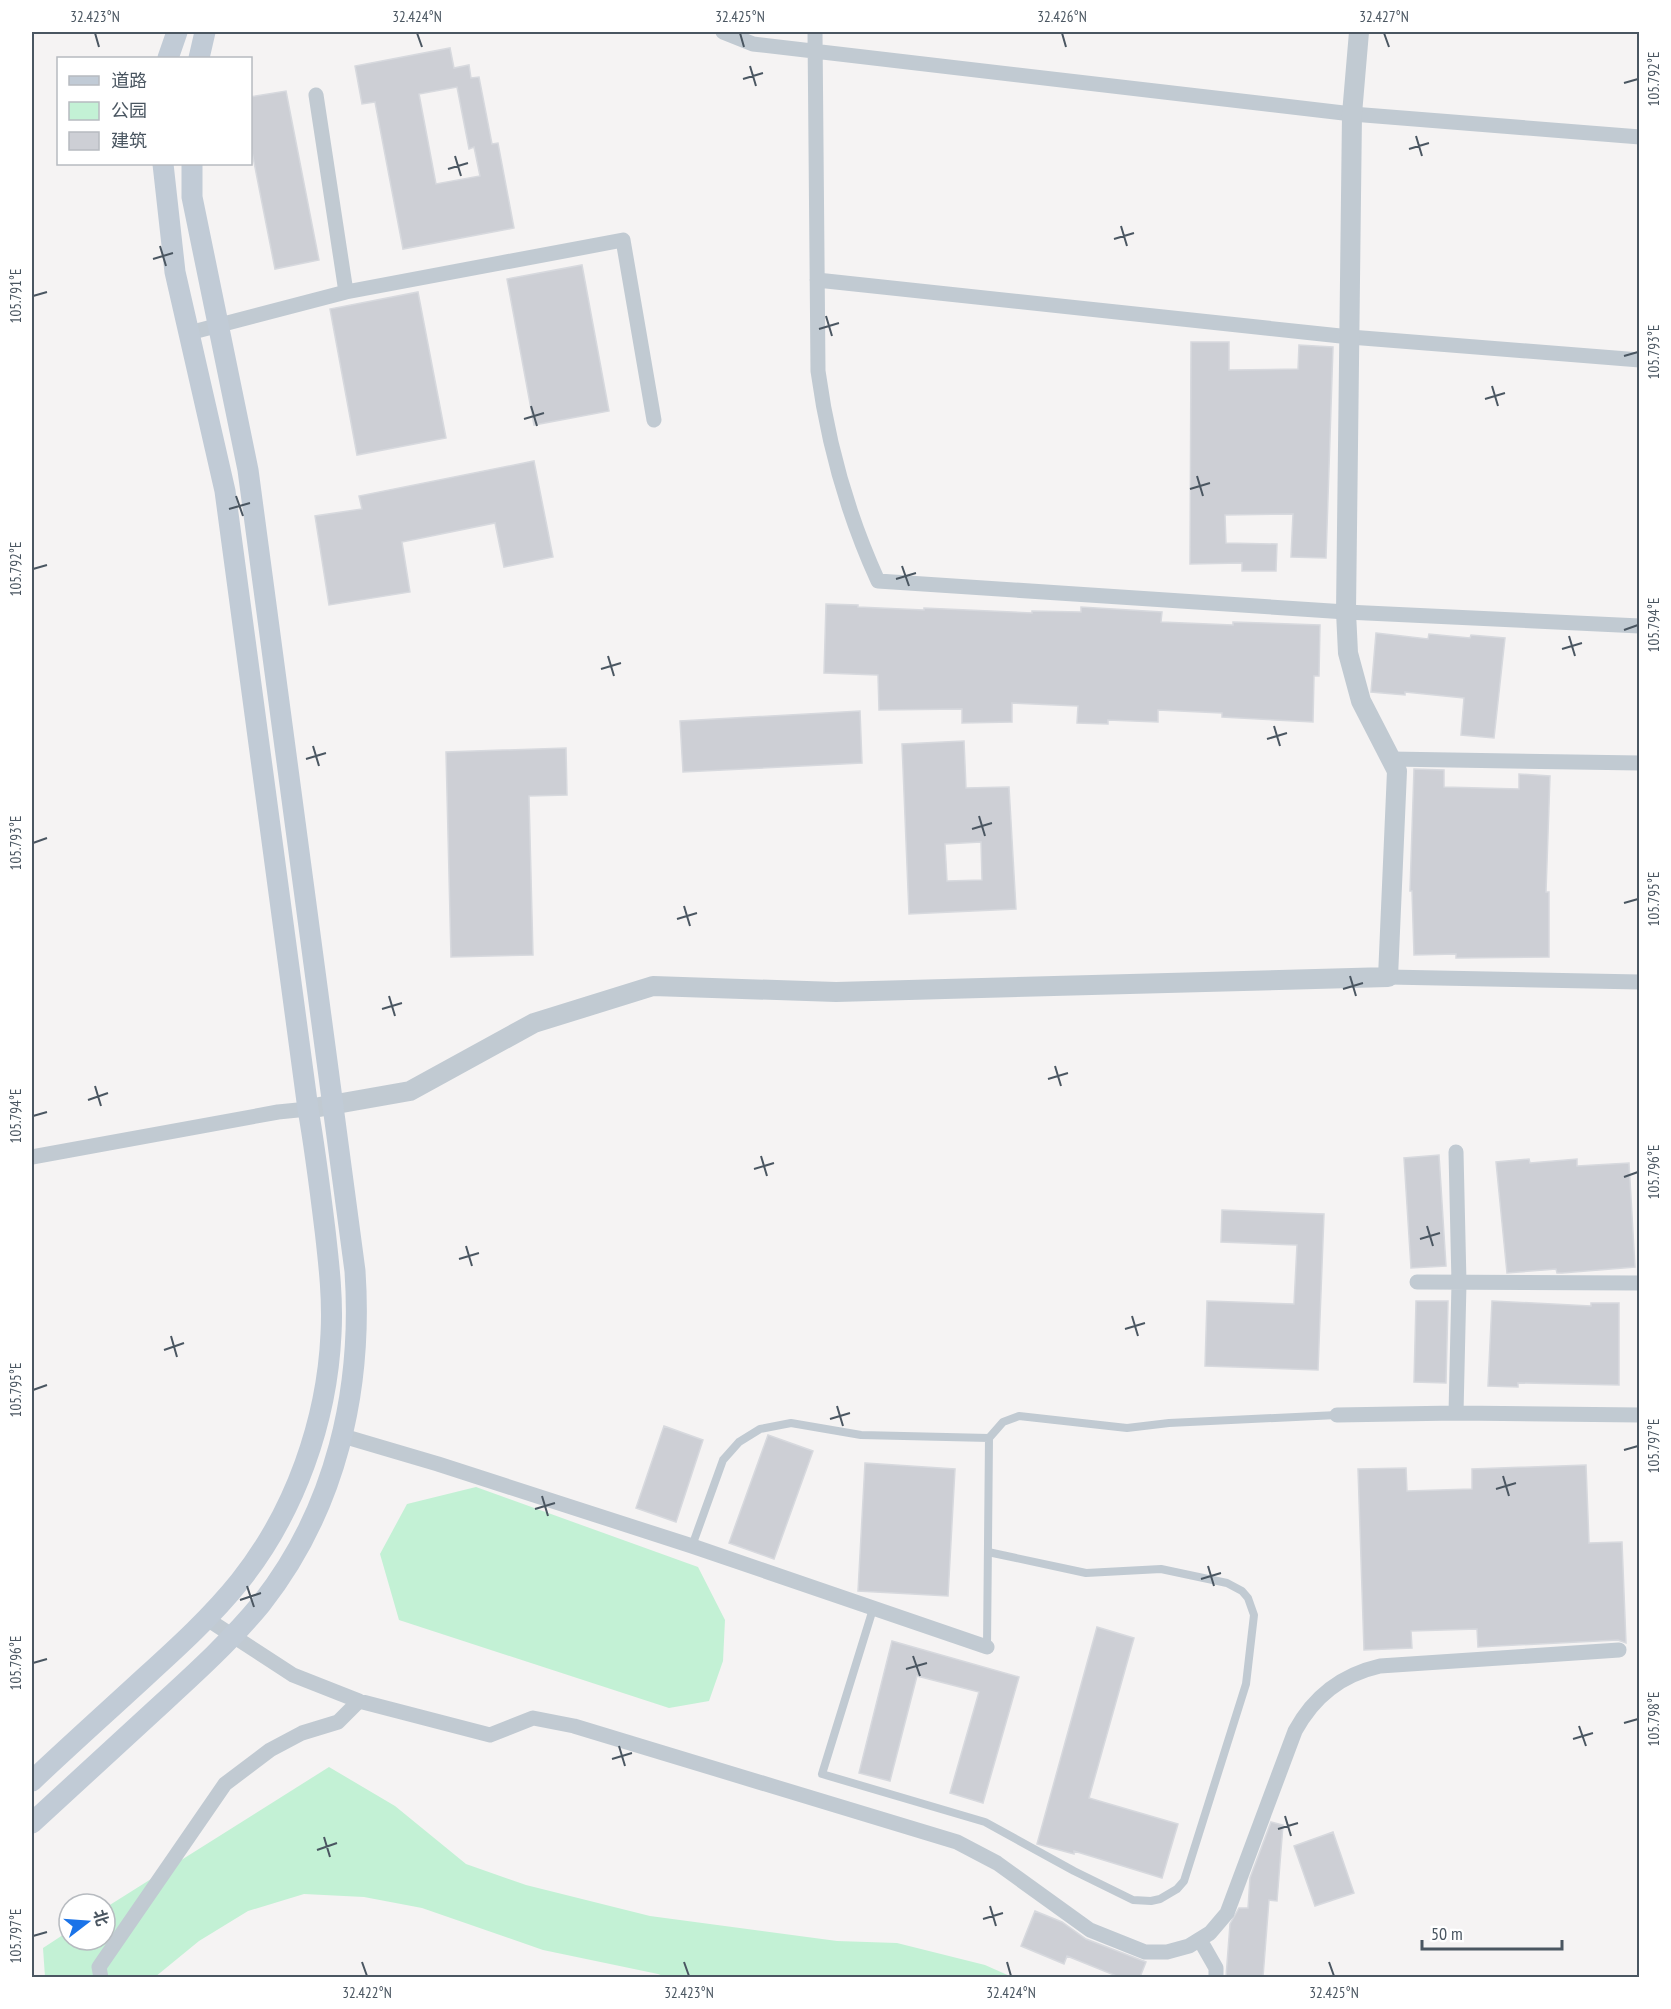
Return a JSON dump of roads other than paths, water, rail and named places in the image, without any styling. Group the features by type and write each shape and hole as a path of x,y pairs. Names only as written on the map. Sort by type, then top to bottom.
{"main road":[{"path":"168,57 177,32"},
{"path":"199,57 200,43 205,32"},
{"path":"32,1781 207,1618 240,1581 275,1529 304,1467 323,1401 331,1334 330,1266 225,491 175,272 163,165"},
{"path":"32,1823 198,1670 261,1604 297,1549 327,1484 343,1436 354,1379 357,1307 355,1271 333,1105 248,470 192,197 192,165"}],"street":[{"path":"723,32 753,44 1352,114 1640,137"},
{"path":"815,32 818,371 824,413 844,495 878,581 1346,612 1640,626"},
{"path":"1359,32 1352,114 1346,612 1348,653 1361,701 1397,771 1388,977"},
{"path":"316,95 346,292"},
{"path":"189,333 346,292 623,240 654,420"},
{"path":"817,280 1350,336 1640,360"},
{"path":"1391,759 1640,763"},
{"path":"32,1156 410,1091 534,1023 653,986 836,992 1388,977 1640,982"},
{"path":"1456,1152 1459,1283 1456,1413"},
{"path":"1417,1282 1640,1283"},
{"path":"1337,1415 1456,1413 1640,1416"},
{"path":"343,1436 438,1464 692,1546 873,1610 987,1647"},
{"path":"207,1618 293,1675 359,1701 490,1735 533,1718 574,1726 957,1842 997,1863 1090,1930 1145,1952 1156,1953 1178,1950 1200,1940 1220,1923 1227,1913 1295,1731 1312,1704 1336,1683 1364,1669 1387,1665 1619,1650"},
{"path":"101,1977 99,1967 225,1784 270,1750 302,1733 338,1722 359,1701"},
{"path":"1200,1940 1216,1968 1216,1977"}],"lane":[{"path":"987,1647 989,1438 1003,1422 1020,1416 1127,1428 1169,1423 1337,1415"},
{"path":"692,1546 723,1460 739,1442 760,1429 791,1423 861,1435 989,1438"},
{"path":"873,1610 822,1774 985,1822 1074,1871 1133,1900 1151,1901 1168,1896 1184,1881 1246,1684 1254,1615 1248,1598 1242,1591 1227,1583 1161,1569 1086,1573 988,1552"}]}
